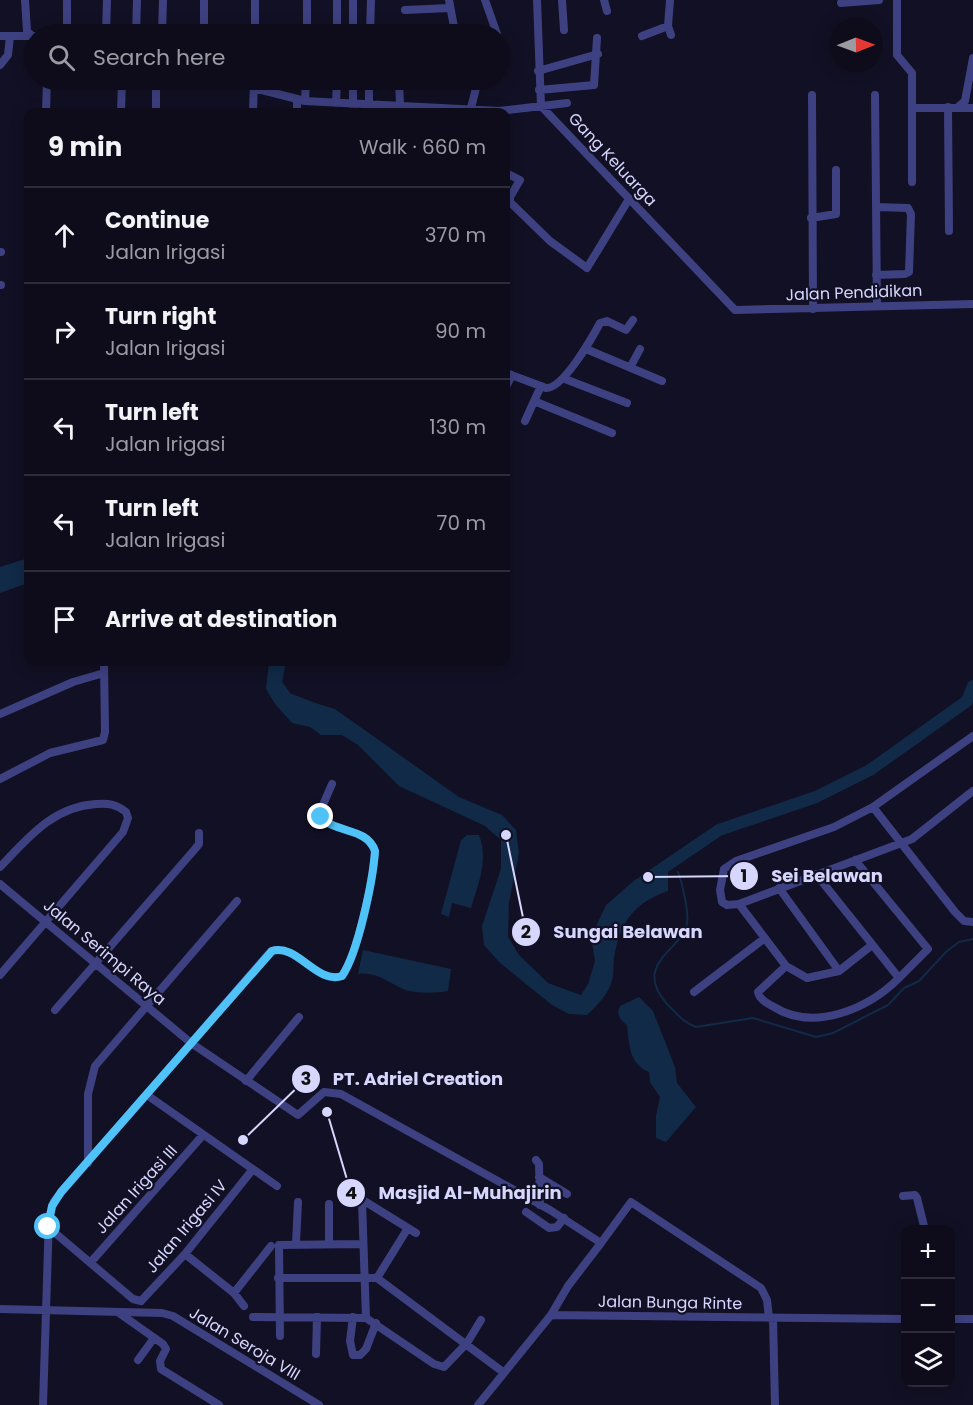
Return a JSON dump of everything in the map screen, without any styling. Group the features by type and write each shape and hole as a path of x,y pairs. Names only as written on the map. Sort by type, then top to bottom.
{"street":[{"path":"25,0 27,24"},
{"path":"67,24 68,0"},
{"path":"106,24 107,0"},
{"path":"136,24 137,0"},
{"path":"159,24 163,0"},
{"path":"204,0 204,24"},
{"path":"255,0 255,24"},
{"path":"307,24 308,0"},
{"path":"337,24 338,0"},
{"path":"353,0 353,24"},
{"path":"370,24 371,0"},
{"path":"485,0 493,24"},
{"path":"537,0 541,106"},
{"path":"562,0 564,30"},
{"path":"604,0 607,11"},
{"path":"642,36 669,30 670,0"},
{"path":"841,3 879,0"},
{"path":"897,0 897,55 912,73 914,108 912,182"},
{"path":"405,10 450,4 453,24"},
{"path":"0,65 8,55 5,36 24,36"},
{"path":"539,90 594,85 598,54 597,38"},
{"path":"538,71 598,54"},
{"path":"953,107 965,101 973,58"},
{"path":"46,108 47,90"},
{"path":"121,108 122,90"},
{"path":"156,90 156,108"},
{"path":"253,108 254,90"},
{"path":"272,90 301,100 336,103 353,108 369,104 424,108"},
{"path":"298,108 304,90"},
{"path":"336,103 337,90"},
{"path":"353,90 353,108"},
{"path":"369,90 369,104"},
{"path":"399,90 400,105"},
{"path":"471,108 476,90"},
{"path":"812,95 813,309"},
{"path":"875,95 877,306"},
{"path":"510,110 567,104"},
{"name":"Gang Keluarga","path":"541,106 735,310"},
{"path":"948,231 953,107"},
{"path":"914,108 973,108"},
{"path":"811,218 836,214 836,170"},
{"path":"510,175 520,180 510,197"},
{"path":"510,202 550,241 587,268 629,199"},
{"path":"876,207 908,208 911,214 909,272 876,275"},
{"name":"Jalan Pendidikan","path":"735,310 973,304"},
{"path":"510,374 553,388 565,379 570,368 586,349 603,321 626,330 633,320"},
{"path":"586,349 662,381"},
{"path":"631,366 640,349"},
{"path":"565,379 627,403"},
{"path":"525,421 541,386"},
{"path":"534,400 612,433"},
{"path":"0,779 50,753 103,740 105,732 104,666"},
{"path":"0,714 73,682 104,673"},
{"path":"973,736 873,807 834,827 736,861 724,869 721,898 727,905 739,904 921,835 973,791"},
{"path":"43,1405 48,1217 54,1202 272,951 283,950 330,977 342,976 347,969 354,950 375,851 372,842 363,836 326,822 321,817 321,807 332,784"},
{"path":"0,867 42,823 64,811 87,804 111,803 126,812 128,818 123,831 0,975"},
{"path":"873,807 955,912 964,921 973,922"},
{"path":"55,1010 195,849 199,844 199,833"},
{"path":"786,966 763,986 758,992 759,996 778,1010 797,1017 816,1019 844,1012 888,989 928,949 855,860"},
{"path":"816,874 899,978"},
{"name":"Jalan Serimpi Raya","path":"0,884 191,1043 298,1115 324,1092 341,1094 540,1205"},
{"path":"778,888 840,971"},
{"path":"88,1163 88,1094 95,1066 237,901"},
{"path":"739,904 786,966 807,978 821,977 840,971 872,945"},
{"path":"694,992 765,938"},
{"path":"246,1081 298,1017"},
{"path":"147,1095 277,1186"},
{"name":"Jalan Irigasi III","path":"91,1262 203,1135"},
{"path":"536,1160 539,1164 540,1205 601,1243"},
{"name":"Jalan Irigasi IV","path":"141,1301 185,1254 253,1169"},
{"path":"539,1177 567,1194"},
{"path":"352,1194 412,1231 377,1278"},
{"path":"903,1196 915,1195 924,1225"},
{"path":"362,1201 366,1318"},
{"path":"296,1243 298,1202"},
{"path":"483,1403 503,1372 550,1315 568,1286 631,1202 761,1288 767,1300 771,1318 775,1405"},
{"path":"329,1204 329,1244"},
{"path":"526,1212 549,1228 557,1227 564,1218"},
{"path":"48,1227 133,1299 141,1301 143,1313"},
{"path":"280,1336 279,1245 363,1244"},
{"path":"234,1293 271,1246"},
{"path":"185,1254 234,1293 244,1306"},
{"path":"278,1278 377,1278 503,1372"},
{"name":"Jalan Seroja VIII","path":"0,1309 173,1316 319,1405"},
{"path":"119,1313 166,1349 160,1361 161,1369 219,1405"},
{"path":"253,1317 279,1315 366,1318 440,1366 448,1366 467,1343 481,1320"},
{"name":"Jalan Bunga Rinte","path":"550,1315 901,1319"},
{"path":"316,1317 316,1354"},
{"path":"353,1317 351,1341 353,1355 360,1355 366,1350 376,1323"},
{"path":"955,1319 973,1319"},
{"path":"138,1360 154,1338"}],"water":[{"path":"24,559 24,584 0,593 0,567"},
{"path":"269,666 285,666 282,682 287,698 303,707 315,703 335,709 459,797 502,815 516,830 519,853 509,902 508,937 519,955 548,983 581,995 588,984 595,961 591,937 606,905 636,879 668,869 668,891 637,908 624,925 614,958 613,978 602,1000 587,1015 569,1014 552,1005 500,963 484,945 482,926 501,869 501,840 485,826 399,786 358,745 342,735 321,735 310,727 292,723 275,704 266,689"},
{"path":"467,835 479,835 483,863 471,908 452,903 449,917 441,914 461,840"},
{"path":"363,950 451,969 448,991 413,992 371,974 358,974"},
{"path":"639,997 653,1011 675,1067 677,1083 696,1107 666,1142 656,1138 656,1116 660,1097 650,1082 649,1072 637,1064 631,1053 627,1025 619,1015 620,1006"}],"waterway":[{"path":"277,666 273,679 286,698 322,712"},
{"path":"644,881 719,830 816,797 870,770 967,701 973,686"},
{"path":"678,872 686,905 687,923 684,933 656,967 654,978 657,990 667,1004 684,1020 696,1027 753,1018 816,1037 833,1033 888,1005 904,988 919,981 946,952 959,942 973,939"}],"place":[{"name":"Sungai Belawan","path":"506,835"},
{"name":"Sei Belawan","path":"648,877"},
{"name":"Masjid Al-Muhajirin","path":"327,1112"},
{"name":"PT. Adriel Creation","path":"243,1140"}],"route":[{"path":"48,1227 48,1217 52,1206 61,1192 272,951 283,950 330,977 342,976 347,969 354,950 375,851 372,842 363,836 326,822 321,817"}]}
